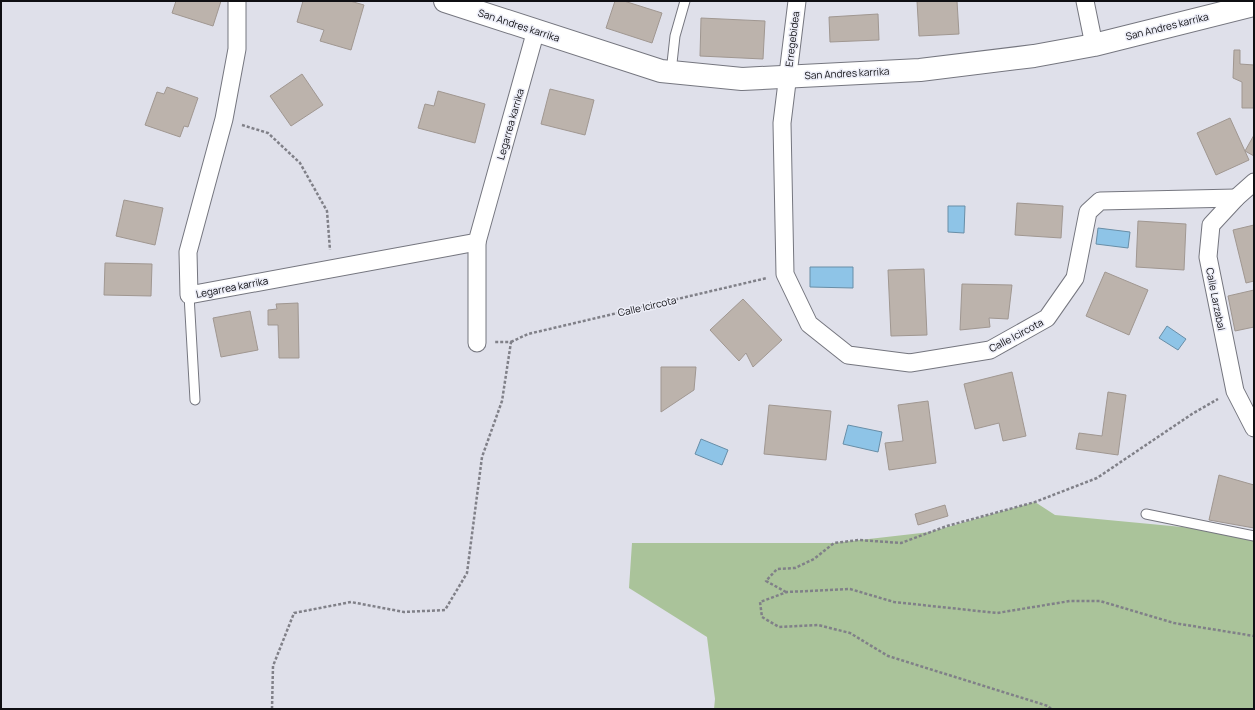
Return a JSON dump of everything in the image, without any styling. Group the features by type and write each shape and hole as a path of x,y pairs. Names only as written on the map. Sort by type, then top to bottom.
{"street":[{"name":"Legarrea karrika","path":"237,1 236,49 224,119 188,252 189,296 477,242"},
{"name":"San Andres karrika","path":"445,1 661,71 742,79 920,70 1034,56 1094,45 1254,5"},
{"name":"Erregebidea","path":"787,76 796,1"},
{"path":"1085,1 1094,45"},
{"name":"Legarrea karrika","path":"477,343 477,242 536,30"},
{"name":"Calle Icircota","path":"787,76 782,123 785,274 809,324 848,355 910,363 990,350 1047,318 1074,278 1088,212 1100,201 1248,190"},
{"name":"Calle Larzabal","path":"1248,190 1211,225 1208,257 1235,391 1254,428"}],"lane":[{"path":"671,72 675,36 685,1"},
{"path":"189,296 195,400"},
{"path":"1146,514 1254,536"}],"path":[{"path":"224,119 268,133 300,163 327,212 332,269"},
{"name":"Calle Icircota","path":"511,342 528,334 785,274"},
{"path":"272,709 273,666 294,614 351,602 404,612 445,610 466,572 482,457 502,401 511,342 477,343"},
{"path":"787,592 766,581 777,569 795,568 814,559 834,543 859,540 901,543 947,526 1035,502 1091,481 1098,478 1192,414 1235,391"},
{"path":"1051,709 1048,706 888,656 850,633 818,625 779,628 762,617 760,602 787,592 850,590 894,602 997,613 1070,601 1100,600 1174,623 1254,636"}],"green space":[{"path":"1035,502 1055,515 1235,532 1254,540 1254,709 714,709 715,699 707,637 629,588 632,543 834,543 930,532"}],"water":[{"path":"948,206 965,206 964,233 948,232"},
{"path":"1098,228 1130,232 1128,248 1096,244"},
{"path":"810,267 853,267 853,288 810,287"},
{"path":"1167,326 1186,339 1178,350 1159,338"},
{"path":"848,425 882,432 878,452 843,444"},
{"path":"701,439 728,450 722,465 695,454"}],"building":[{"path":"176,1 221,1 213,26 172,13"},
{"path":"303,1 350,1 364,5 351,50 320,41 324,30 297,22"},
{"path":"615,1 624,1 662,13 652,43 606,28"},
{"path":"917,1 957,1 959,34 919,36"},
{"path":"878,14 879,40 830,42 829,17"},
{"path":"701,18 765,21 763,59 700,56"},
{"path":"1234,50 1240,50 1240,64 1254,65 1254,108 1242,108 1242,82 1233,78"},
{"path":"302,74 323,105 291,126 270,96"},
{"path":"167,87 198,98 188,127 184,126 180,137 145,125 157,92 164,94"},
{"path":"550,89 594,100 585,135 541,124"},
{"path":"438,91 485,104 475,143 418,128 425,104 434,106"},
{"path":"1230,118 1249,160 1216,175 1197,133"},
{"path":"1254,135 1254,156 1245,151"},
{"path":"124,200 163,208 155,245 116,236"},
{"path":"1017,203 1063,206 1061,238 1015,235"},
{"path":"1138,221 1186,224 1184,270 1136,267"},
{"path":"1254,225 1254,281 1246,283 1233,230"},
{"path":"105,263 152,264 151,296 104,295"},
{"path":"924,269 927,335 891,336 888,270"},
{"path":"1105,272 1148,290 1129,335 1086,316"},
{"path":"962,284 1012,285 1008,319 989,318 990,327 960,330"},
{"path":"1254,290 1254,327 1235,331 1228,296"},
{"path":"743,299 782,340 753,367 746,353 739,361 710,330"},
{"path":"298,303 299,358 279,358 278,325 268,325 268,310 277,309 276,304"},
{"path":"250,311 258,350 221,357 213,318"},
{"path":"661,367 696,367 694,390 661,412"},
{"path":"1012,372 1026,436 1003,441 999,423 975,429 964,384"},
{"path":"1108,392 1126,395 1118,455 1076,449 1079,433 1102,436"},
{"path":"928,401 936,463 889,470 885,443 903,441 898,405"},
{"path":"769,405 831,411 826,460 764,454"},
{"path":"1219,475 1254,485 1254,528 1209,520"},
{"path":"945,505 948,516 918,525 915,514"}]}
